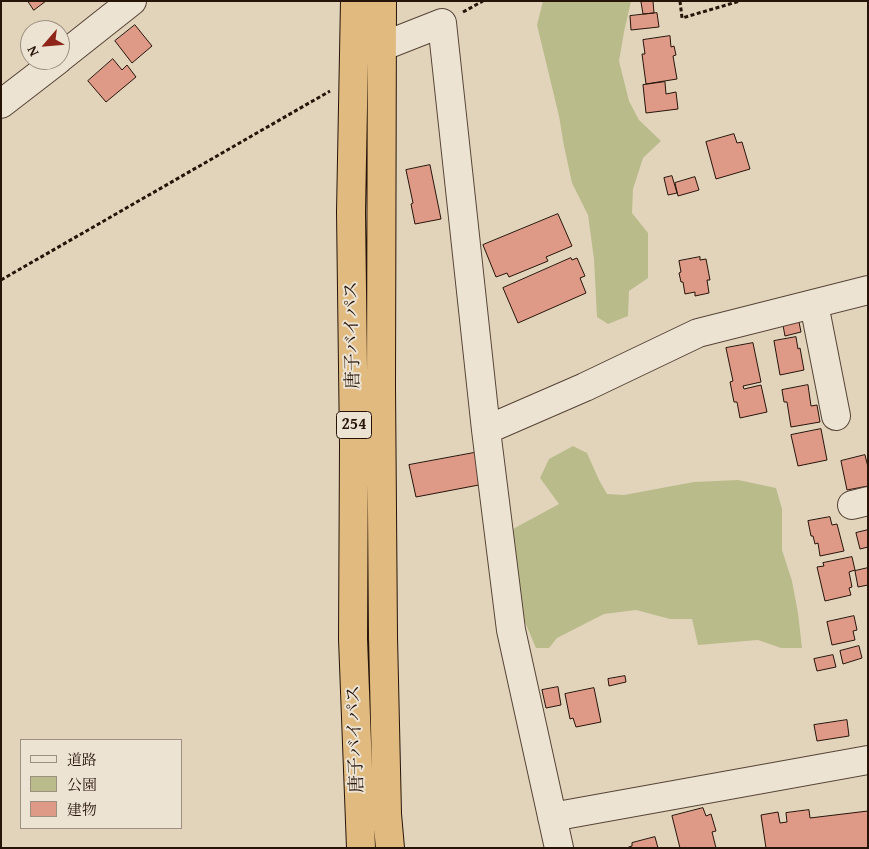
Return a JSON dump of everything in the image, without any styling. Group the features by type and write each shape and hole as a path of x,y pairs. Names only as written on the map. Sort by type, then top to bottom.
{"highway":[{"name":"唐子バイパス","path":"354,1 351,212 354,445 353,639 361,848"},
{"name":"唐子バイパス","path":"382,1 382,626 387,814 390,848"}],"street":[{"path":"70,50 132,1"},
{"path":"381,47 442,23 486,430 511,630 559,848"},
{"path":"1,104 45,70"},
{"path":"486,430 585,387 698,333 868,290"},
{"path":"814,304 836,416"},
{"path":"552,817 868,760"}],"path":[{"path":"680,1 682,18 740,1"},
{"path":"1,280 353,78"}],"green space":[{"path":"543,1 631,1 619,61 629,101 639,120 661,141 643,158 633,189 632,213 648,233 648,278 629,291 628,316 608,324 597,317 594,259 588,215 572,183 559,116 537,25"},
{"path":"573,446 587,453 607,494 624,495 694,482 738,480 776,488 782,509 782,550 792,581 802,648 781,648 758,640 698,645 692,619 670,619 636,610 604,614 557,638 549,648 536,648 519,608 514,566 513,529 559,504 540,478 549,459"}],"building":[{"path":"28,1 46,1 34,10"},
{"path":"653,1 654,13 643,14 641,2"},
{"path":"657,13 659,27 631,30 630,16"},
{"path":"135,25 152,46 132,63 115,41"},
{"path":"670,36 671,47 674,46 676,55 673,56 677,79 646,84 642,54 645,54 643,40"},
{"path":"113,59 122,70 127,65 136,77 106,102 88,81"},
{"path":"665,82 666,94 676,92 678,109 646,113 643,85"},
{"path":"734,134 737,143 742,142 750,169 716,179 706,142"},
{"path":"430,165 441,219 415,224 406,170"},
{"path":"672,176 677,193 668,195 664,178"},
{"path":"695,177 699,190 678,196 675,183"},
{"path":"558,214 572,246 546,257 548,261 509,277 507,273 496,277 483,245"},
{"path":"700,257 700,260 706,259 710,280 707,280 709,293 695,296 695,292 685,294 679,273 681,272 679,261"},
{"path":"571,258 572,260 577,258 585,276 580,278 586,293 518,323 503,288"},
{"path":"798,317 801,332 785,336 782,320"},
{"path":"796,337 804,370 780,375 774,341"},
{"path":"753,343 761,382 743,386 744,389 761,385 767,412 740,418 730,382 733,381 726,348"},
{"path":"808,385 811,406 817,405 820,422 791,427 787,402 784,402 782,390"},
{"path":"821,429 827,460 798,466 791,435"},
{"path":"479,452 484,484 416,497 409,465"},
{"path":"865,455 868,467 868,486 847,490 841,461"},
{"path":"830,517 832,525 837,524 844,551 820,556 818,543 815,544 813,536 811,536 808,521"},
{"path":"868,530 868,547 860,549 856,533"},
{"path":"852,557 855,570 849,572 852,587 849,588 851,595 825,601 817,567 824,566 823,563"},
{"path":"868,568 868,585 858,587 855,571"},
{"path":"854,616 857,630 853,631 855,640 832,645 827,622"},
{"path":"859,646 862,658 843,664 840,651"},
{"path":"833,655 836,667 817,671 814,659"},
{"path":"625,676 626,682 609,686 608,679"},
{"path":"558,687 561,705 546,708 542,690"},
{"path":"594,688 601,722 576,727 573,718 570,719 565,694"},
{"path":"847,720 849,736 817,741 814,725"},
{"path":"703,808 706,816 711,814 716,831 712,832 716,848 680,848 672,816"},
{"path":"809,810 810,818 868,811 868,848 766,848 761,815 778,812 780,823 787,822 786,813"},
{"path":"655,837 658,848 626,848 632,846 632,843"}]}
